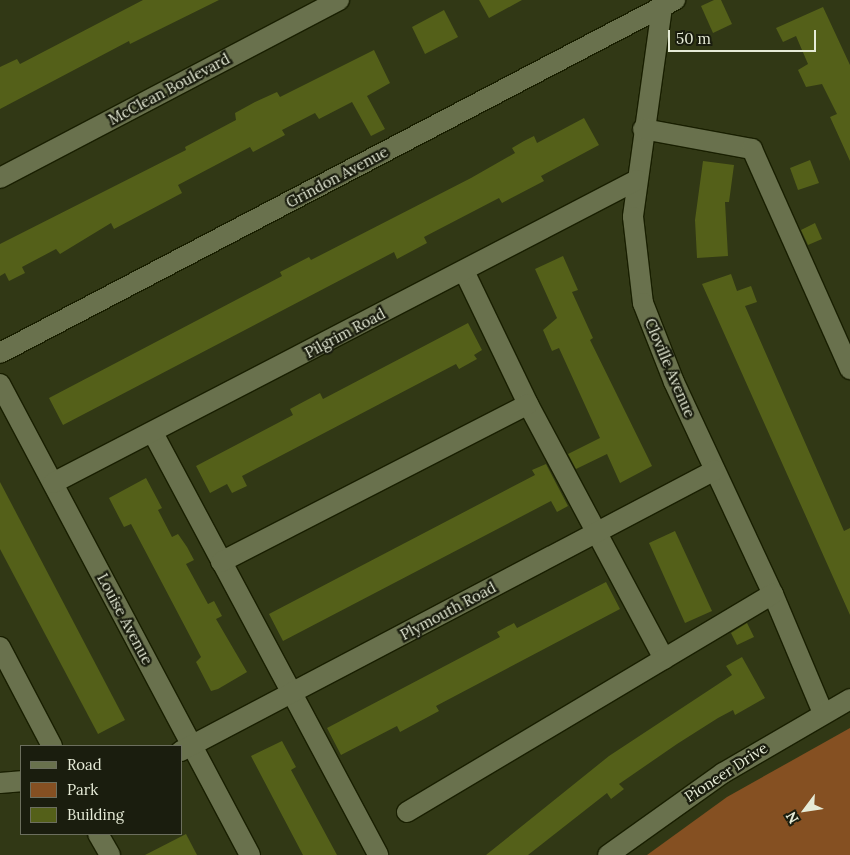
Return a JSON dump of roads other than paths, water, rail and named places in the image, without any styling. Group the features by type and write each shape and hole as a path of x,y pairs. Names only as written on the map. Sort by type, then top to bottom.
{"street":[{"name":"McClean Boulevard","path":"0,178 339,0"},
{"name":"Cloville Avenue","path":"667,2 644,129 637,180 633,246 643,303 714,470 772,594 823,713"},
{"name":"Grindon Avenue","path":"0,354 667,2"},
{"path":"644,129 752,149 850,369"},
{"name":"Pilgrim Road","path":"53,483 153,433 637,180"},
{"path":"464,271 528,404 598,532 664,659"},
{"name":"Louise Avenue","path":"0,384 53,483 187,748 250,855"},
{"path":"221,562 528,404"},
{"path":"153,433 378,855"},
{"name":"Plymouth Road","path":"187,748 714,470"},
{"path":"407,812 772,594"},
{"path":"0,647 51,745"},
{"name":"Pioneer Drive","path":"608,855 723,773 850,699"},
{"path":"0,783 20,781"},
{"path":"99,835 110,855"}]}
